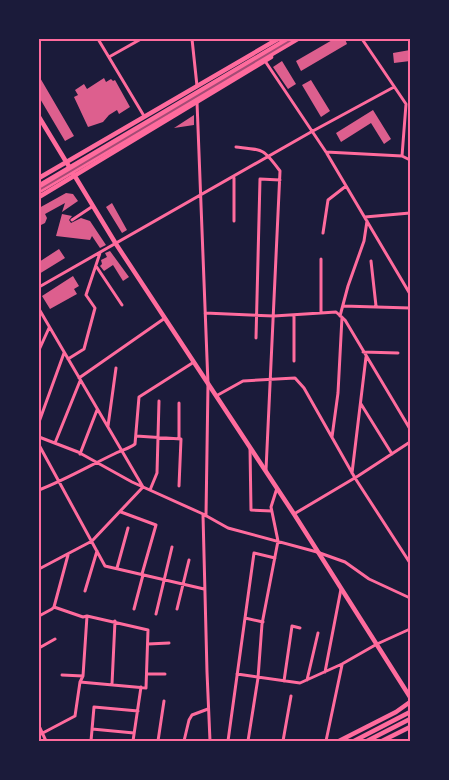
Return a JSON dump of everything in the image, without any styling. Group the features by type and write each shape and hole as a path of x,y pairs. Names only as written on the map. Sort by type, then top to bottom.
{"highway":[{"path":"39,186 288,39"},
{"path":"39,191 297,39"}],"main road":[{"path":"39,178 278,39"},
{"path":"39,197 301,39"},
{"path":"39,117 116,244 294,514 410,697"},
{"path":"339,741 396,712 410,702"},
{"path":"354,741 410,712"},
{"path":"367,741 410,719"},
{"path":"382,741 410,727"}],"street":[{"path":"98,39 144,116"},
{"path":"109,57 141,39"},
{"path":"192,39 197,86"},
{"path":"362,39 406,104 402,156"},
{"path":"265,61 326,152 410,294"},
{"path":"39,287 234,178 311,132 394,87"},
{"path":"197,102 208,384 204,589 210,741"},
{"path":"236,147 262,150 280,171 266,471"},
{"path":"326,152 402,156 410,160"},
{"path":"234,178 234,221"},
{"path":"256,338 260,179 280,180"},
{"path":"323,233 328,200 346,186"},
{"path":"72,220 93,206"},
{"path":"366,219 410,213"},
{"path":"332,438 338,393 341,317 348,286 364,241 366,219"},
{"path":"68,359 84,350 95,308 86,296 100,253"},
{"path":"321,259 321,313"},
{"path":"371,261 376,306"},
{"path":"96,266 122,305"},
{"path":"343,306 410,308"},
{"path":"39,309 144,487"},
{"path":"205,313 274,316 336,312 345,320 410,426"},
{"path":"294,315 294,361"},
{"path":"55,443 80,379 165,318"},
{"path":"39,350 49,327"},
{"path":"39,422 64,352"},
{"path":"363,352 398,353"},
{"path":"352,473 366,356"},
{"path":"39,490 58,483 135,444 139,397 194,362"},
{"path":"108,427 116,368"},
{"path":"216,396 242,381 295,378 304,388 355,478 410,564"},
{"path":"150,490 156,473 160,401"},
{"path":"179,403 179,439 181,439 179,486"},
{"path":"361,404 392,454"},
{"path":"80,454 98,410"},
{"path":"136,436 179,439"},
{"path":"39,437 98,462 228,528 317,552 345,562 369,579 410,598"},
{"path":"294,514 355,478 410,442"},
{"path":"39,446 105,566 204,589"},
{"path":"250,447 251,510 272,510"},
{"path":"39,569 92,541 144,487"},
{"path":"248,741 258,678 263,622 278,542 271,507 277,488"},
{"path":"121,512 156,525 134,609"},
{"path":"117,568 128,528"},
{"path":"156,614 172,547"},
{"path":"85,591 97,550"},
{"path":"228,741 254,553 275,558"},
{"path":"39,616 54,607 68,554"},
{"path":"177,609 189,560"},
{"path":"324,672 341,589"},
{"path":"54,607 83,617 87,616 148,630 146,688 80,682"},
{"path":"41,734 75,716 80,682 83,676 87,616"},
{"path":"245,618 263,622"},
{"path":"112,684 116,622"},
{"path":"284,681 292,626 300,628"},
{"path":"237,674 300,683 410,629"},
{"path":"307,680 318,633"},
{"path":"39,648 55,639"},
{"path":"148,644 169,643"},
{"path":"326,741 342,664"},
{"path":"147,674 165,674"},
{"path":"62,675 83,676"},
{"path":"133,741 141,687"},
{"path":"283,741 291,696"},
{"path":"158,741 164,701"},
{"path":"91,741 94,707 138,711"},
{"path":"184,741 192,715 208,709"},
{"path":"39,726 41,734 46,741"},
{"path":"92,729 134,733"}],"building":[{"path":"334,39 345,39 347,44 301,71 296,61"},
{"path":"410,50 410,61 394,63 393,53"},
{"path":"282,61 296,84 288,89 273,67"},
{"path":"39,76 74,136 65,141 39,97"},
{"path":"104,78 106,82 111,79 115,80 130,107 119,114 117,110 103,122 88,127 74,97 78,95 75,90 84,84 87,89"},
{"path":"311,80 330,111 321,117 302,85"},
{"path":"373,110 391,139 384,144 371,123 341,142 336,133"},
{"path":"194,115 194,125 174,128"},
{"path":"66,193 73,194 78,201 62,212 65,203 45,214 47,218 45,223 39,226 39,208"},
{"path":"112,203 127,230 122,233 106,207"},
{"path":"62,214 72,216 69,220 71,223 81,218 90,221 106,245 100,248 92,236 90,240 56,236"},
{"path":"59,249 65,258 39,274 39,262"},
{"path":"110,251 129,277 123,281 113,265 104,271 100,266 102,264 101,260 107,257 105,253"},
{"path":"73,276 79,286 74,289 77,294 50,309 42,296"}],"railway":[{"path":"39,190 293,39"}]}
